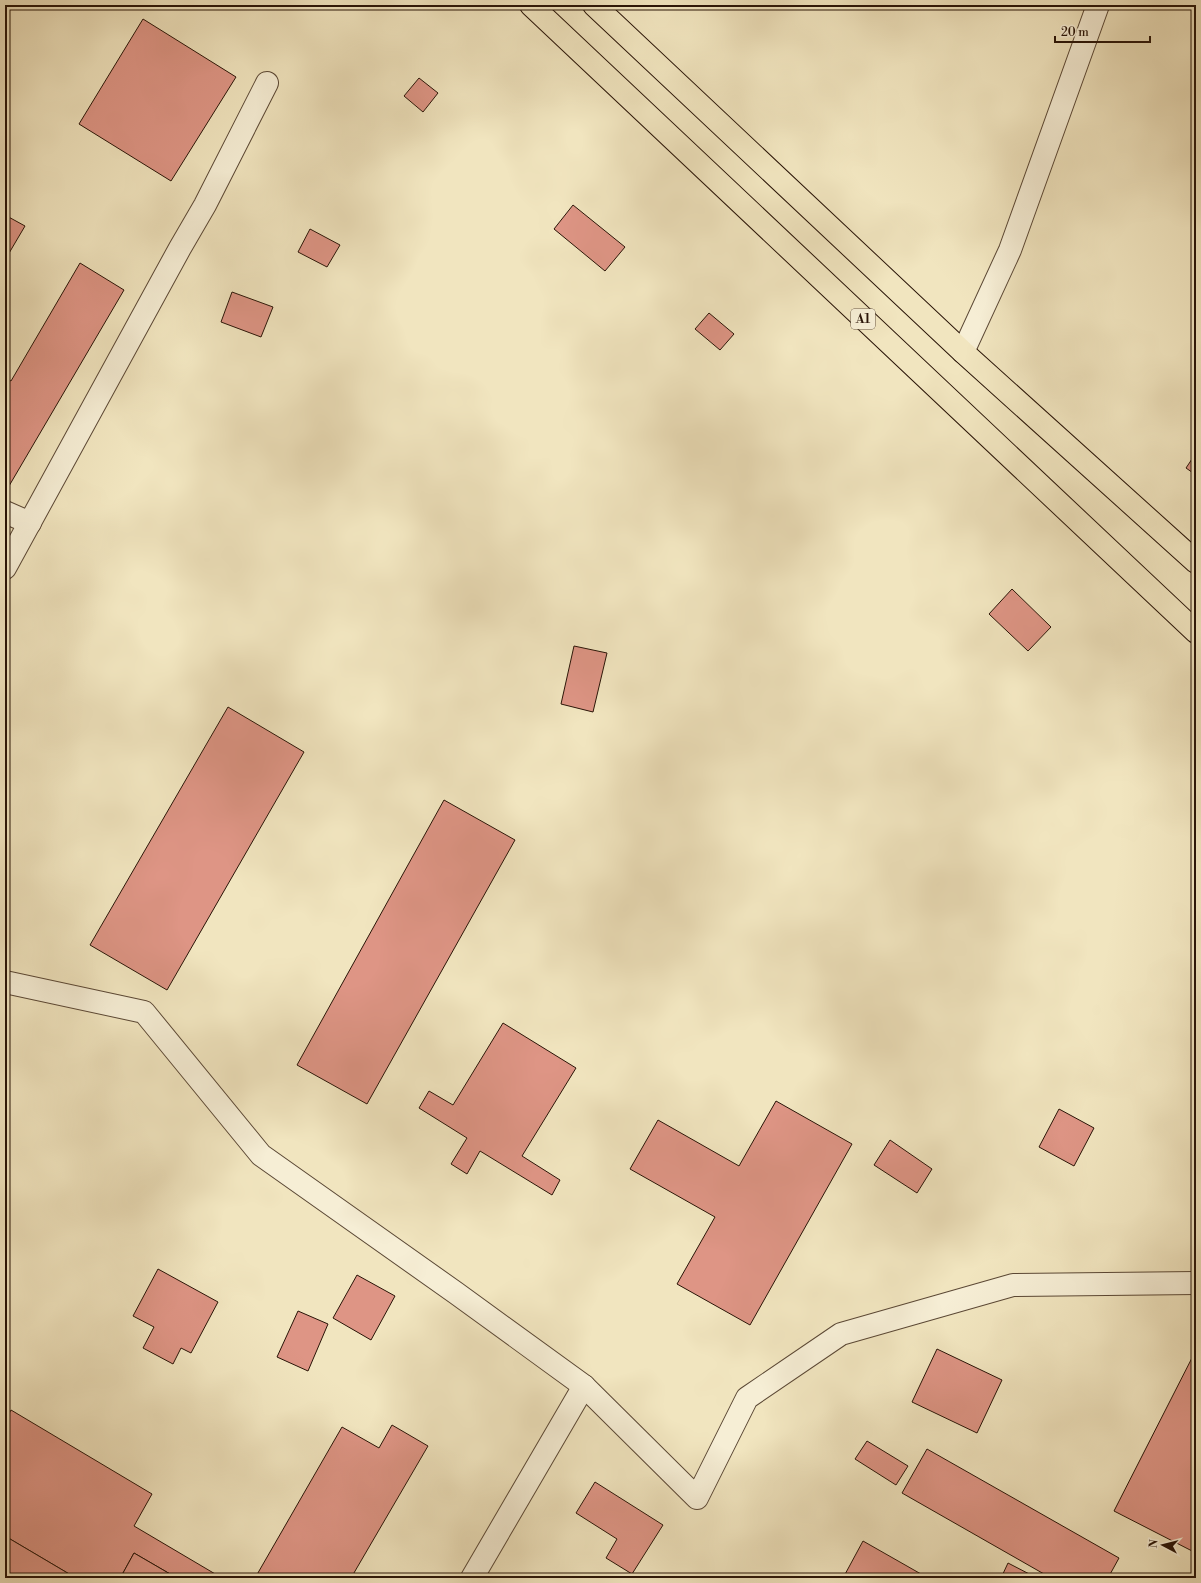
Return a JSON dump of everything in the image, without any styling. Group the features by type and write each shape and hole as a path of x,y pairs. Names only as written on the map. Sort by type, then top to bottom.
{"highway":[{"name":"A1","path":"532,5 1196,632"},
{"path":"594,5 963,352 1196,562"}],"street":[{"path":"963,352 1010,250 1098,5"},
{"path":"5,568 205,205 267,83"},
{"path":"5,512 30,523"},
{"path":"5,982 144,1012 261,1155 584,1386 697,1498 747,1398 841,1334 1013,1285 1196,1283"},
{"path":"472,1578 584,1386"}],"building":[{"path":"143,19 236,77 171,181 79,124"},
{"path":"419,78 438,93 423,112 404,96"},
{"path":"573,205 625,247 605,271 554,229"},
{"path":"5,215 25,226 5,260"},
{"path":"310,229 340,245 327,267 298,252"},
{"path":"80,263 124,290 9,486 5,483 5,378 11,381"},
{"path":"232,292 273,307 261,337 221,322"},
{"path":"709,313 734,334 720,350 695,329"},
{"path":"1196,453 1196,475 1186,468"},
{"path":"1012,589 1051,627 1028,651 989,614"},
{"path":"574,646 607,653 593,712 561,704"},
{"path":"228,707 304,752 167,990 90,945"},
{"path":"444,800 515,840 367,1104 297,1065"},
{"path":"503,1023 576,1068 522,1156 560,1180 552,1195 480,1151 467,1174 451,1164 467,1138 419,1108 429,1091 453,1105"},
{"path":"776,1101 852,1144 750,1325 677,1284 715,1217 630,1169 658,1120 739,1166"},
{"path":"1059,1109 1094,1128 1074,1166 1039,1147"},
{"path":"890,1140 932,1169 917,1193 874,1165"},
{"path":"158,1269 218,1302 191,1353 181,1348 173,1364 143,1348 154,1327 133,1316"},
{"path":"357,1275 395,1296 371,1340 333,1318"},
{"path":"298,1311 328,1324 308,1371 277,1357"},
{"path":"937,1349 1002,1380 977,1433 912,1402"},
{"path":"1196,1350 1196,1553 1114,1511"},
{"path":"11,1410 152,1494 134,1526 222,1578 177,1578 134,1553 123,1573 132,1578 76,1578 5,1536 5,1421"},
{"path":"392,1425 428,1446 351,1578 255,1578 342,1427 379,1448"},
{"path":"867,1441 908,1466 896,1485 855,1459"},
{"path":"927,1449 1119,1558 1108,1578 1051,1578 902,1493"},
{"path":"595,1482 663,1525 632,1574 606,1558 617,1539 576,1513"},
{"path":"5,1536 76,1578 5,1578"},
{"path":"863,1541 928,1578 843,1578"},
{"path":"134,1553 177,1578 132,1578 123,1573"},
{"path":"1008,1563 1037,1578 1001,1578"}]}
